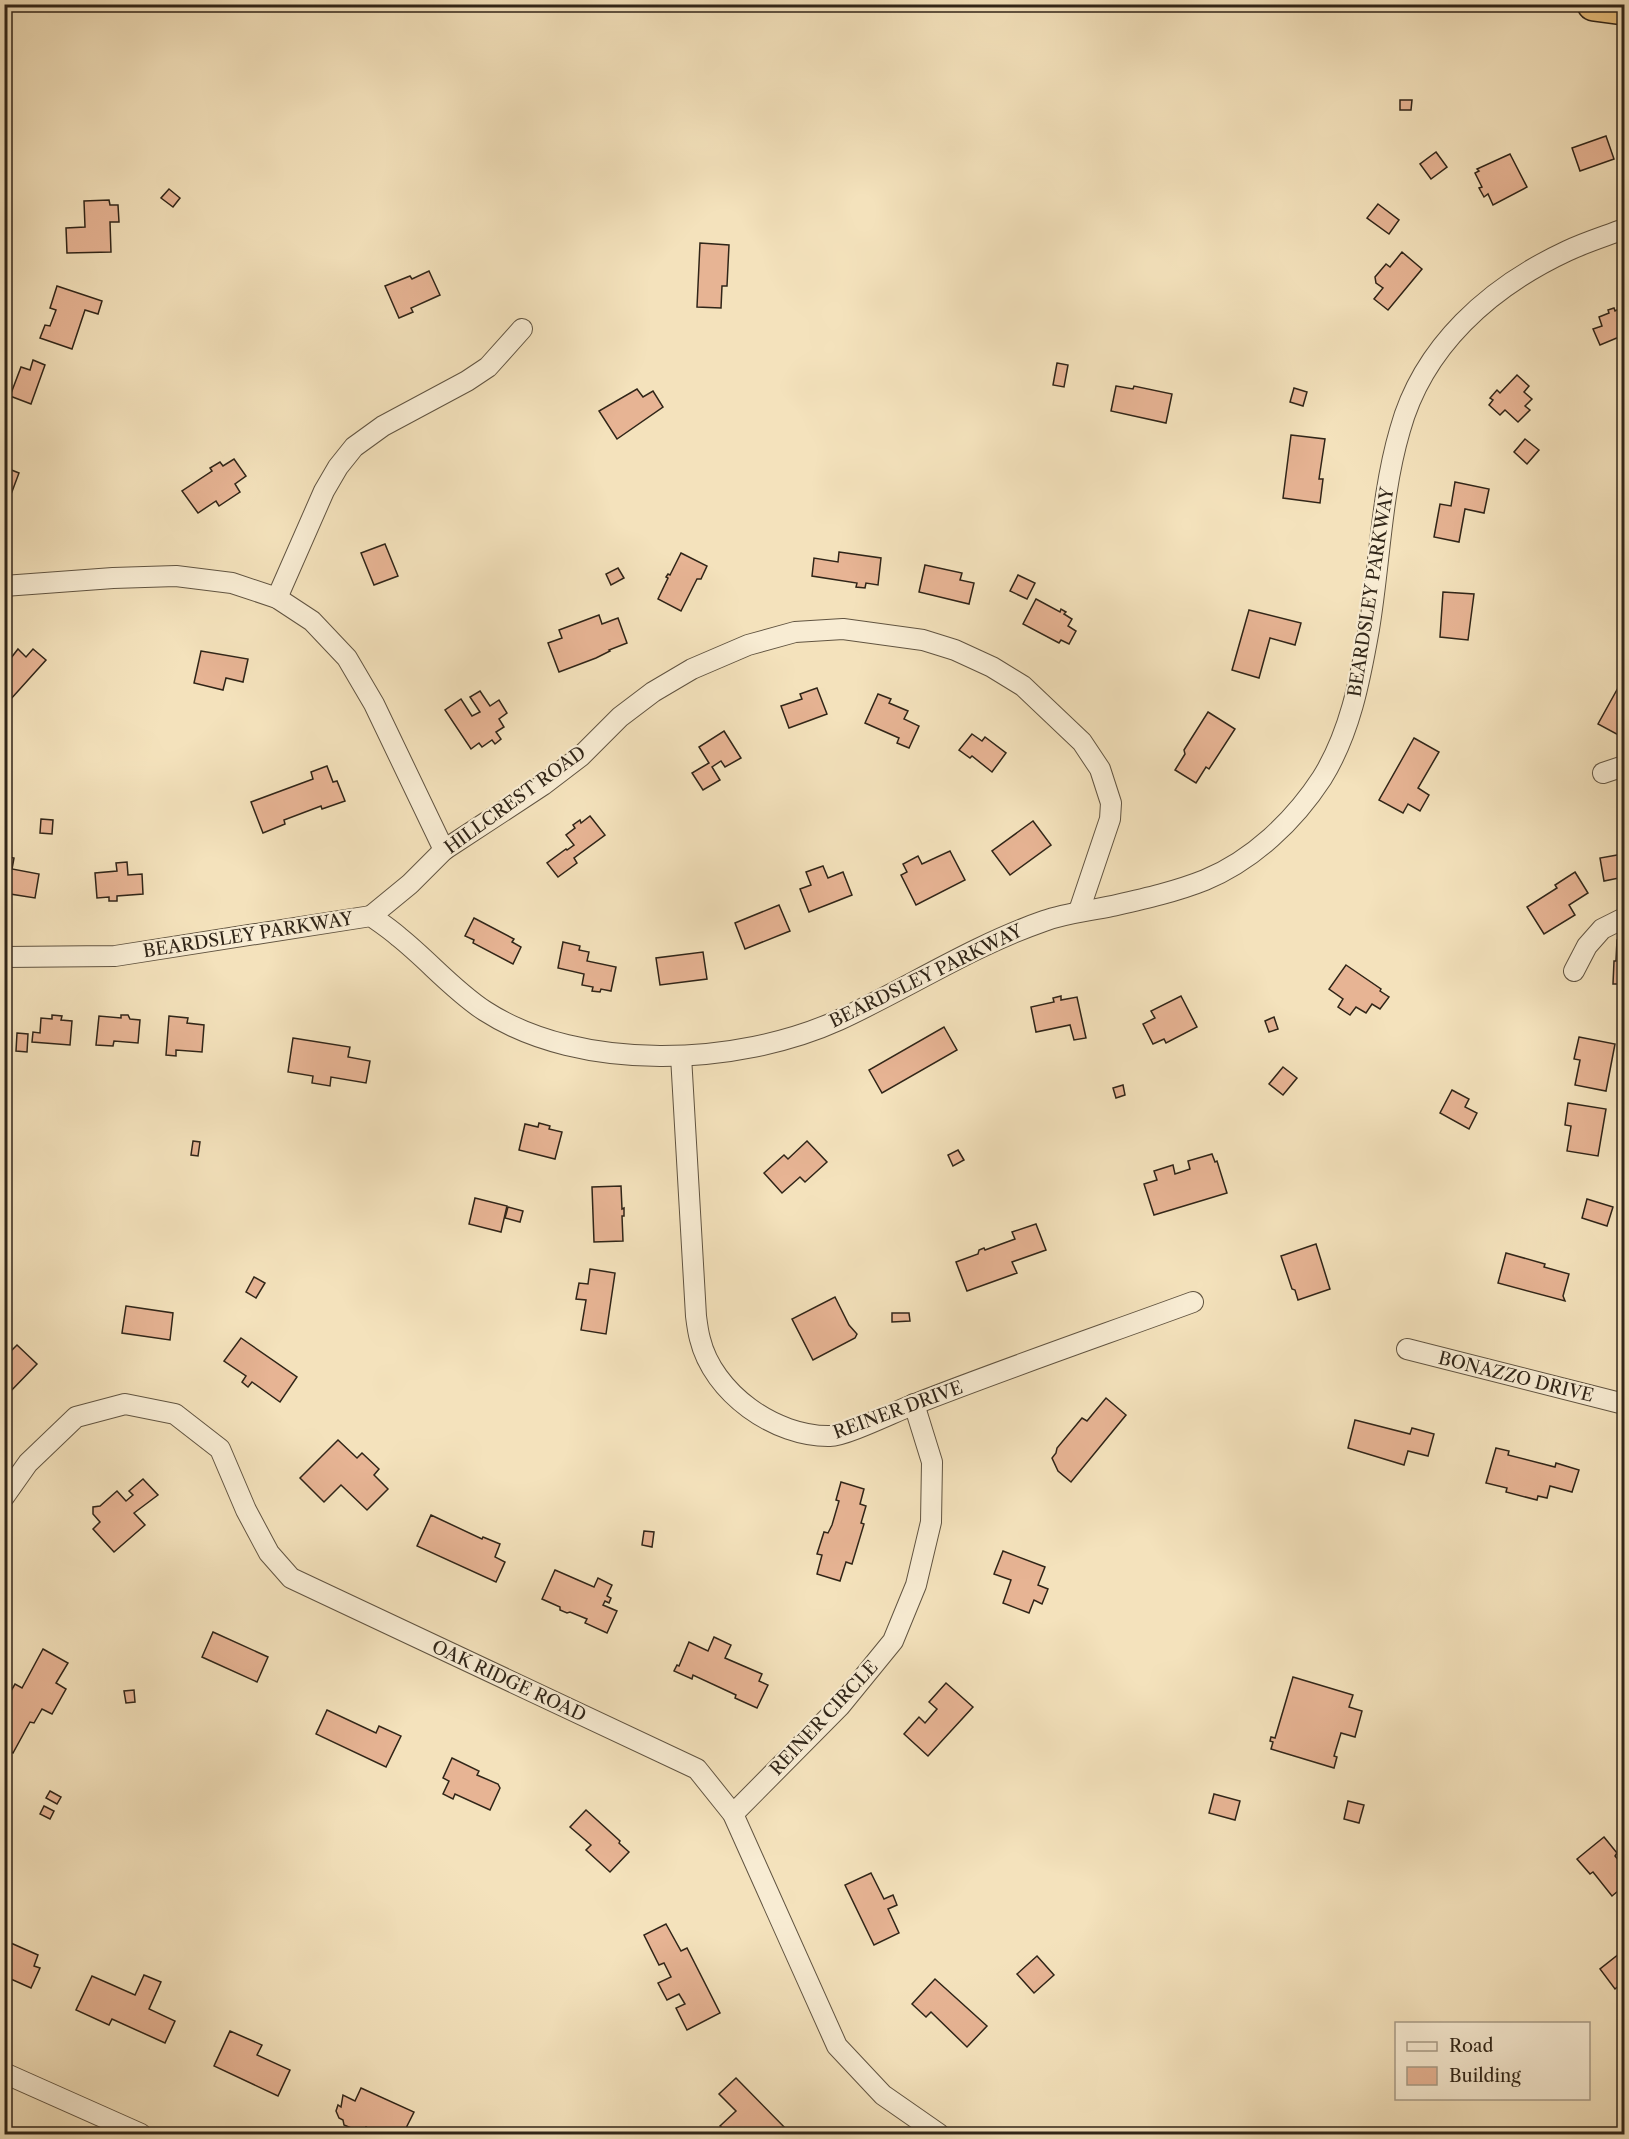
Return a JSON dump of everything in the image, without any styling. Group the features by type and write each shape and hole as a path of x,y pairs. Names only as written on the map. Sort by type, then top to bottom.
{"highway":[{"path":"1594,4 1624,8"}],"street":[{"name":"BEARDSLEY PARKWAY","path":"4,957 115,956 371,916 401,938 457,991 514,1028 554,1043 588,1050 681,1056 766,1045 804,1034 840,1019 954,959 1022,929 1079,911 1161,895 1207,879 1258,849 1280,830 1322,778 1342,741 1354,703 1370,618 1386,493 1400,429 1416,384 1433,357 1463,323 1497,292 1538,266 1571,249 1624,229"},
{"path":"277,598 324,491 338,467 354,447 383,426 468,381 488,367 522,329"},
{"path":"4,586 176,576 231,583 277,598 312,621 347,658 374,704 444,850"},
{"name":"HILLCREST ROAD","path":"371,916 410,884 444,850 543,785 581,756 620,717 653,692 692,669 748,645 795,632 843,629 923,640 955,650 992,667 1023,687 1082,742 1100,769 1111,803 1110,819 1079,911"},
{"path":"1603,774 1624,766"},
{"path":"1574,971 1587,946 1602,929 1624,918"},
{"name":"REINER DRIVE","path":"681,1056 696,1316 700,1340 713,1369 728,1390 754,1413 784,1428 811,1435 832,1437 914,1404 1193,1302"},
{"name":"BONAZZO DRIVE","path":"1407,1349 1624,1404"},
{"name":"OAK RIDGE ROAD","path":"4,1497 28,1463 76,1417 125,1404 175,1414 220,1449 246,1510 269,1553 291,1578 697,1769 733,1814 837,2046 883,2095 939,2134"},
{"name":"REINER CIRCLE","path":"733,1814 840,1706 893,1641 916,1585 931,1522 932,1462 914,1404"},
{"path":"4,2073 141,2134"}],"building":[{"path":"1400,100 1412,100 1411,110 1400,110"},
{"path":"1606,136 1614,159 1580,171 1572,148"},
{"path":"1436,152 1447,167 1431,179 1420,164"},
{"path":"1510,154 1527,187 1493,205 1488,194 1484,197 1475,173 1479,171 1477,169"},
{"path":"169,189 180,198 173,207 161,198"},
{"path":"109,200 110,205 118,205 119,222 110,222 111,252 67,253 66,228 85,227 84,201"},
{"path":"1378,204 1399,220 1389,234 1367,218"},
{"path":"700,243 729,245 727,286 722,286 721,308 697,307"},
{"path":"1402,252 1422,269 1388,310 1374,299 1383,288 1376,283 1375,277 1386,264 1390,267"},
{"path":"429,271 440,295 411,308 413,312 399,318 385,286 410,276 412,279"},
{"path":"57,286 102,301 98,314 85,310 72,349 40,338 45,325 50,326 56,310 50,308"},
{"path":"1624,306 1624,335 1600,345 1593,329 1602,326 1599,317 1609,313 1608,310 1614,308 1615,311"},
{"path":"33,360 45,365 31,404 10,396 21,367 30,370"},
{"path":"1057,363 1068,365 1064,387 1053,385"},
{"path":"1517,375 1529,386 1524,392 1532,399 1525,406 1530,410 1518,422 1505,410 1500,415 1489,405 1493,400 1490,398 1497,390 1500,393"},
{"path":"1116,386 1133,389 1134,386 1172,394 1166,423 1111,411"},
{"path":"1294,388 1307,392 1303,406 1290,402"},
{"path":"637,389 643,397 653,391 663,407 617,439 599,411"},
{"path":"1291,435 1325,439 1319,479 1323,479 1320,503 1283,498"},
{"path":"1525,439 1539,450 1527,464 1514,452"},
{"path":"234,459 246,476 235,484 240,492 219,506 216,501 198,513 182,491 212,471 210,468 220,462 223,466"},
{"path":"4,467 19,473 4,513"},
{"path":"1455,482 1489,489 1484,513 1465,509 1459,542 1434,537 1440,504 1451,506"},
{"path":"385,544 398,576 374,585 361,553"},
{"path":"839,552 881,558 878,585 866,583 865,588 856,587 857,583 812,576 814,558 838,562"},
{"path":"681,553 707,566 701,579 697,579 681,611 658,599 668,578 666,577 670,575"},
{"path":"925,565 962,573 960,580 974,583 969,604 919,592"},
{"path":"618,568 624,578 611,585 606,574"},
{"path":"1018,575 1035,583 1027,599 1010,591"},
{"path":"1443,592 1474,594 1468,640 1440,637"},
{"path":"1036,599 1060,612 1061,609 1072,619 1068,626 1076,631 1069,644 1061,640 1059,643 1023,624"},
{"path":"1249,610 1301,623 1295,645 1270,638 1259,678 1232,670"},
{"path":"599,615 602,624 618,618 627,643 559,672 548,643 562,638 559,630"},
{"path":"18,649 26,657 33,649 46,660 10,700 4,695 4,667"},
{"path":"201,651 248,659 243,682 226,678 223,690 194,683"},
{"path":"1624,677 1624,738 1598,724"},
{"path":"817,688 827,714 789,728 781,706 802,699 800,694"},
{"path":"480,691 490,706 499,700 507,713 499,719 504,727 496,732 501,739 495,744 492,740 482,747 479,743 471,749 445,710 461,699 472,716 480,712 470,697"},
{"path":"878,694 891,699 889,703 908,711 904,719 919,726 909,748 897,743 899,738 865,723"},
{"path":"1208,712 1235,729 1209,769 1206,767 1196,783 1175,770 1185,754 1184,750"},
{"path":"724,731 741,758 725,767 721,761 712,767 720,780 703,790 692,773 709,763 699,747"},
{"path":"972,734 982,741 985,737 1006,753 992,772 972,756 970,758 959,750"},
{"path":"1414,738 1439,752 1418,788 1429,795 1420,811 1408,804 1403,813 1379,800"},
{"path":"327,766 333,782 337,781 345,801 322,809 321,806 284,820 285,824 263,833 251,802 313,779 311,772"},
{"path":"590,816 605,835 574,858 577,863 558,877 547,863 574,845 566,835 575,828 573,825 580,820 581,823"},
{"path":"41,819 53,820 52,834 40,833"},
{"path":"1033,821 1051,845 1010,875 992,851"},
{"path":"950,851 965,880 916,905 901,875 907,872 903,864 918,856 922,864"},
{"path":"1623,854 1624,877 1604,881 1600,858"},
{"path":"4,856 14,858 12,869 39,874 35,898 4,893"},
{"path":"127,862 128,875 142,874 143,894 117,896 117,901 109,901 109,897 97,898 95,873 117,871 116,863"},
{"path":"823,866 828,878 843,872 852,895 809,912 800,889 811,885 806,872"},
{"path":"1575,872 1588,893 1569,905 1575,915 1544,934 1527,907 1557,888 1555,885"},
{"path":"779,905 790,931 745,949 735,923"},
{"path":"474,918 514,939 512,942 521,947 513,964 473,943 474,940 465,936"},
{"path":"1617,940 1624,940 1624,984 1613,984"},
{"path":"563,942 580,946 579,950 589,952 587,961 616,967 611,991 601,989 600,992 592,991 593,987 582,985 584,974 558,968"},
{"path":"703,952 707,979 660,985 656,958"},
{"path":"1346,965 1389,997 1380,1009 1372,1004 1366,1013 1356,1007 1350,1015 1338,1007 1343,999 1329,989"},
{"path":"1061,996 1061,1000 1077,997 1086,1038 1074,1040 1070,1025 1036,1032 1031,1007 1054,1002 1053,998"},
{"path":"1181,996 1197,1027 1166,1043 1164,1039 1153,1044 1143,1024 1155,1018 1151,1011"},
{"path":"52,1015 62,1016 61,1020 72,1021 70,1045 32,1042 33,1032 40,1033 41,1018 52,1019"},
{"path":"121,1015 140,1020 138,1043 114,1041 113,1046 96,1045 99,1016 121,1018"},
{"path":"169,1016 188,1018 187,1023 204,1025 202,1052 176,1050 176,1056 166,1055"},
{"path":"1274,1017 1278,1029 1269,1032 1265,1021"},
{"path":"944,1027 957,1050 882,1093 869,1070"},
{"path":"17,1033 28,1034 27,1052 16,1051"},
{"path":"1579,1037 1615,1044 1606,1091 1575,1085 1580,1060 1574,1059"},
{"path":"293,1038 350,1047 348,1057 370,1061 366,1083 331,1077 330,1086 312,1083 313,1076 288,1072"},
{"path":"1283,1067 1297,1078 1283,1095 1269,1084"},
{"path":"1123,1085 1125,1095 1116,1098 1113,1088"},
{"path":"1452,1090 1469,1099 1465,1107 1477,1113 1469,1129 1440,1113"},
{"path":"1568,1103 1606,1109 1598,1156 1567,1151 1571,1126 1565,1125"},
{"path":"539,1123 550,1126 549,1129 562,1132 555,1159 519,1150 525,1124 538,1127"},
{"path":"193,1141 200,1142 198,1156 191,1155"},
{"path":"807,1141 827,1162 805,1182 800,1177 782,1193 764,1173 784,1155 788,1159"},
{"path":"958,1150 964,1160 953,1166 948,1155"},
{"path":"1212,1154 1215,1162 1217,1161 1227,1193 1154,1215 1144,1184 1157,1180 1154,1171 1173,1165 1175,1174 1190,1169 1188,1161"},
{"path":"621,1186 622,1209 624,1208 623,1241 594,1242 592,1187"},
{"path":"475,1198 507,1206 501,1232 469,1224"},
{"path":"1587,1199 1613,1207 1607,1226 1582,1218"},
{"path":"508,1207 523,1211 520,1222 505,1218"},
{"path":"1036,1224 1046,1250 1012,1262 1017,1273 967,1291 956,1262 978,1254 979,1250 984,1248 985,1250 1015,1239 1012,1232"},
{"path":"1316,1244 1330,1289 1298,1300 1281,1256"},
{"path":"1506,1253 1545,1264 1544,1267 1569,1274 1563,1296 1565,1301 1498,1283"},
{"path":"590,1269 615,1273 606,1334 581,1330 586,1300 576,1299 579,1283 588,1284"},
{"path":"254,1277 265,1283 256,1298 246,1292"},
{"path":"835,1297 849,1325 857,1334 855,1338 813,1360 792,1319"},
{"path":"126,1306 173,1313 170,1340 122,1333"},
{"path":"892,1313 909,1313 910,1321 892,1322"},
{"path":"241,1338 297,1377 280,1402 252,1382 248,1387 242,1382 246,1376 224,1361"},
{"path":"17,1345 37,1364 6,1396 4,1358"},
{"path":"1106,1398 1126,1415 1071,1482 1058,1471 1052,1458 1057,1448 1082,1418 1087,1421"},
{"path":"1355,1420 1410,1434 1412,1428 1434,1434 1428,1456 1408,1451 1404,1465 1348,1448"},
{"path":"338,1440 357,1458 362,1453 379,1469 374,1475 388,1489 367,1510 341,1485 324,1502 300,1478"},
{"path":"1496,1448 1509,1451 1508,1455 1555,1467 1556,1463 1579,1470 1572,1492 1550,1486 1547,1498 1538,1496 1537,1500 1506,1492 1507,1488 1486,1483"},
{"path":"143,1479 158,1495 134,1513 145,1525 114,1552 93,1529 100,1522 93,1514 93,1507 100,1506 117,1491 126,1501 133,1495 129,1491"},
{"path":"841,1482 864,1489 860,1504 866,1506 861,1523 864,1524 852,1564 846,1562 840,1581 817,1574 822,1555 817,1554 824,1532 828,1533 832,1525 839,1501 836,1500"},
{"path":"431,1515 482,1539 483,1537 500,1544 495,1557 505,1562 496,1582 417,1546"},
{"path":"644,1531 654,1532 652,1547 642,1545"},
{"path":"1003,1551 1045,1567 1038,1585 1048,1589 1042,1604 1034,1600 1029,1613 1003,1603 1011,1580 994,1574"},
{"path":"555,1570 594,1587 598,1578 612,1585 607,1596 611,1598 609,1603 605,1601 603,1605 617,1611 607,1633 585,1623 587,1619 560,1610 560,1607 542,1599"},
{"path":"213,1632 268,1657 257,1682 202,1657"},
{"path":"714,1637 731,1645 725,1658 762,1674 759,1681 768,1685 757,1708 735,1698 736,1695 693,1675 692,1679 674,1671 677,1665 679,1666 689,1642 708,1651"},
{"path":"43,1649 68,1663 56,1683 66,1689 52,1714 42,1709 34,1723 30,1722 13,1753 4,1748 4,1703 15,1684 22,1688"},
{"path":"1293,1677 1353,1695 1349,1707 1362,1711 1355,1737 1341,1733 1334,1756 1337,1757 1334,1768 1271,1749 1273,1742 1270,1741 1271,1737 1275,1738"},
{"path":"946,1683 973,1707 928,1756 904,1734 919,1717 925,1723 937,1709 929,1702"},
{"path":"134,1690 135,1702 126,1703 124,1691"},
{"path":"327,1710 376,1733 379,1726 401,1736 386,1767 316,1734"},
{"path":"452,1758 479,1771 477,1775 498,1784 500,1788 490,1810 455,1794 453,1799 443,1794 449,1781 443,1778"},
{"path":"50,1791 61,1797 57,1804 46,1798"},
{"path":"1214,1794 1240,1801 1235,1820 1209,1813"},
{"path":"1348,1801 1364,1805 1359,1823 1344,1819"},
{"path":"44,1806 54,1811 50,1819 40,1814"},
{"path":"586,1810 629,1852 610,1872 586,1850 591,1845 570,1827"},
{"path":"1604,1837 1617,1853 1615,1856 1624,1867 1624,1886 1612,1896 1593,1872 1590,1874 1577,1859"},
{"path":"871,1873 884,1899 893,1895 897,1905 888,1909 899,1933 874,1945 845,1885"},
{"path":"666,1924 681,1951 687,1948 720,2013 687,2030 676,2008 685,2004 679,1994 667,2000 658,1983 671,1977 664,1963 659,1965 644,1935"},
{"path":"4,1940 38,1955 34,1966 40,1968 31,1988 4,1976"},
{"path":"1624,1950 1624,1981 1615,1989 1600,1969"},
{"path":"1037,1956 1054,1975 1034,1993 1017,1974"},
{"path":"144,1975 161,1982 149,2009 175,2021 165,2043 112,2019 109,2025 76,2010 92,1976 135,1995"},
{"path":"935,1979 987,2026 967,2047 931,2012 926,2017 912,2004"},
{"path":"230,2031 262,2045 257,2055 290,2070 278,2096 214,2066"},
{"path":"736,2078 791,2134 729,2134 720,2126 736,2111 719,2094"},
{"path":"361,2088 414,2112 403,2134 392,2134 377,2128 375,2132 366,2127 363,2133 344,2125 336,2111 338,2105 341,2107 343,2095 355,2101"}]}
